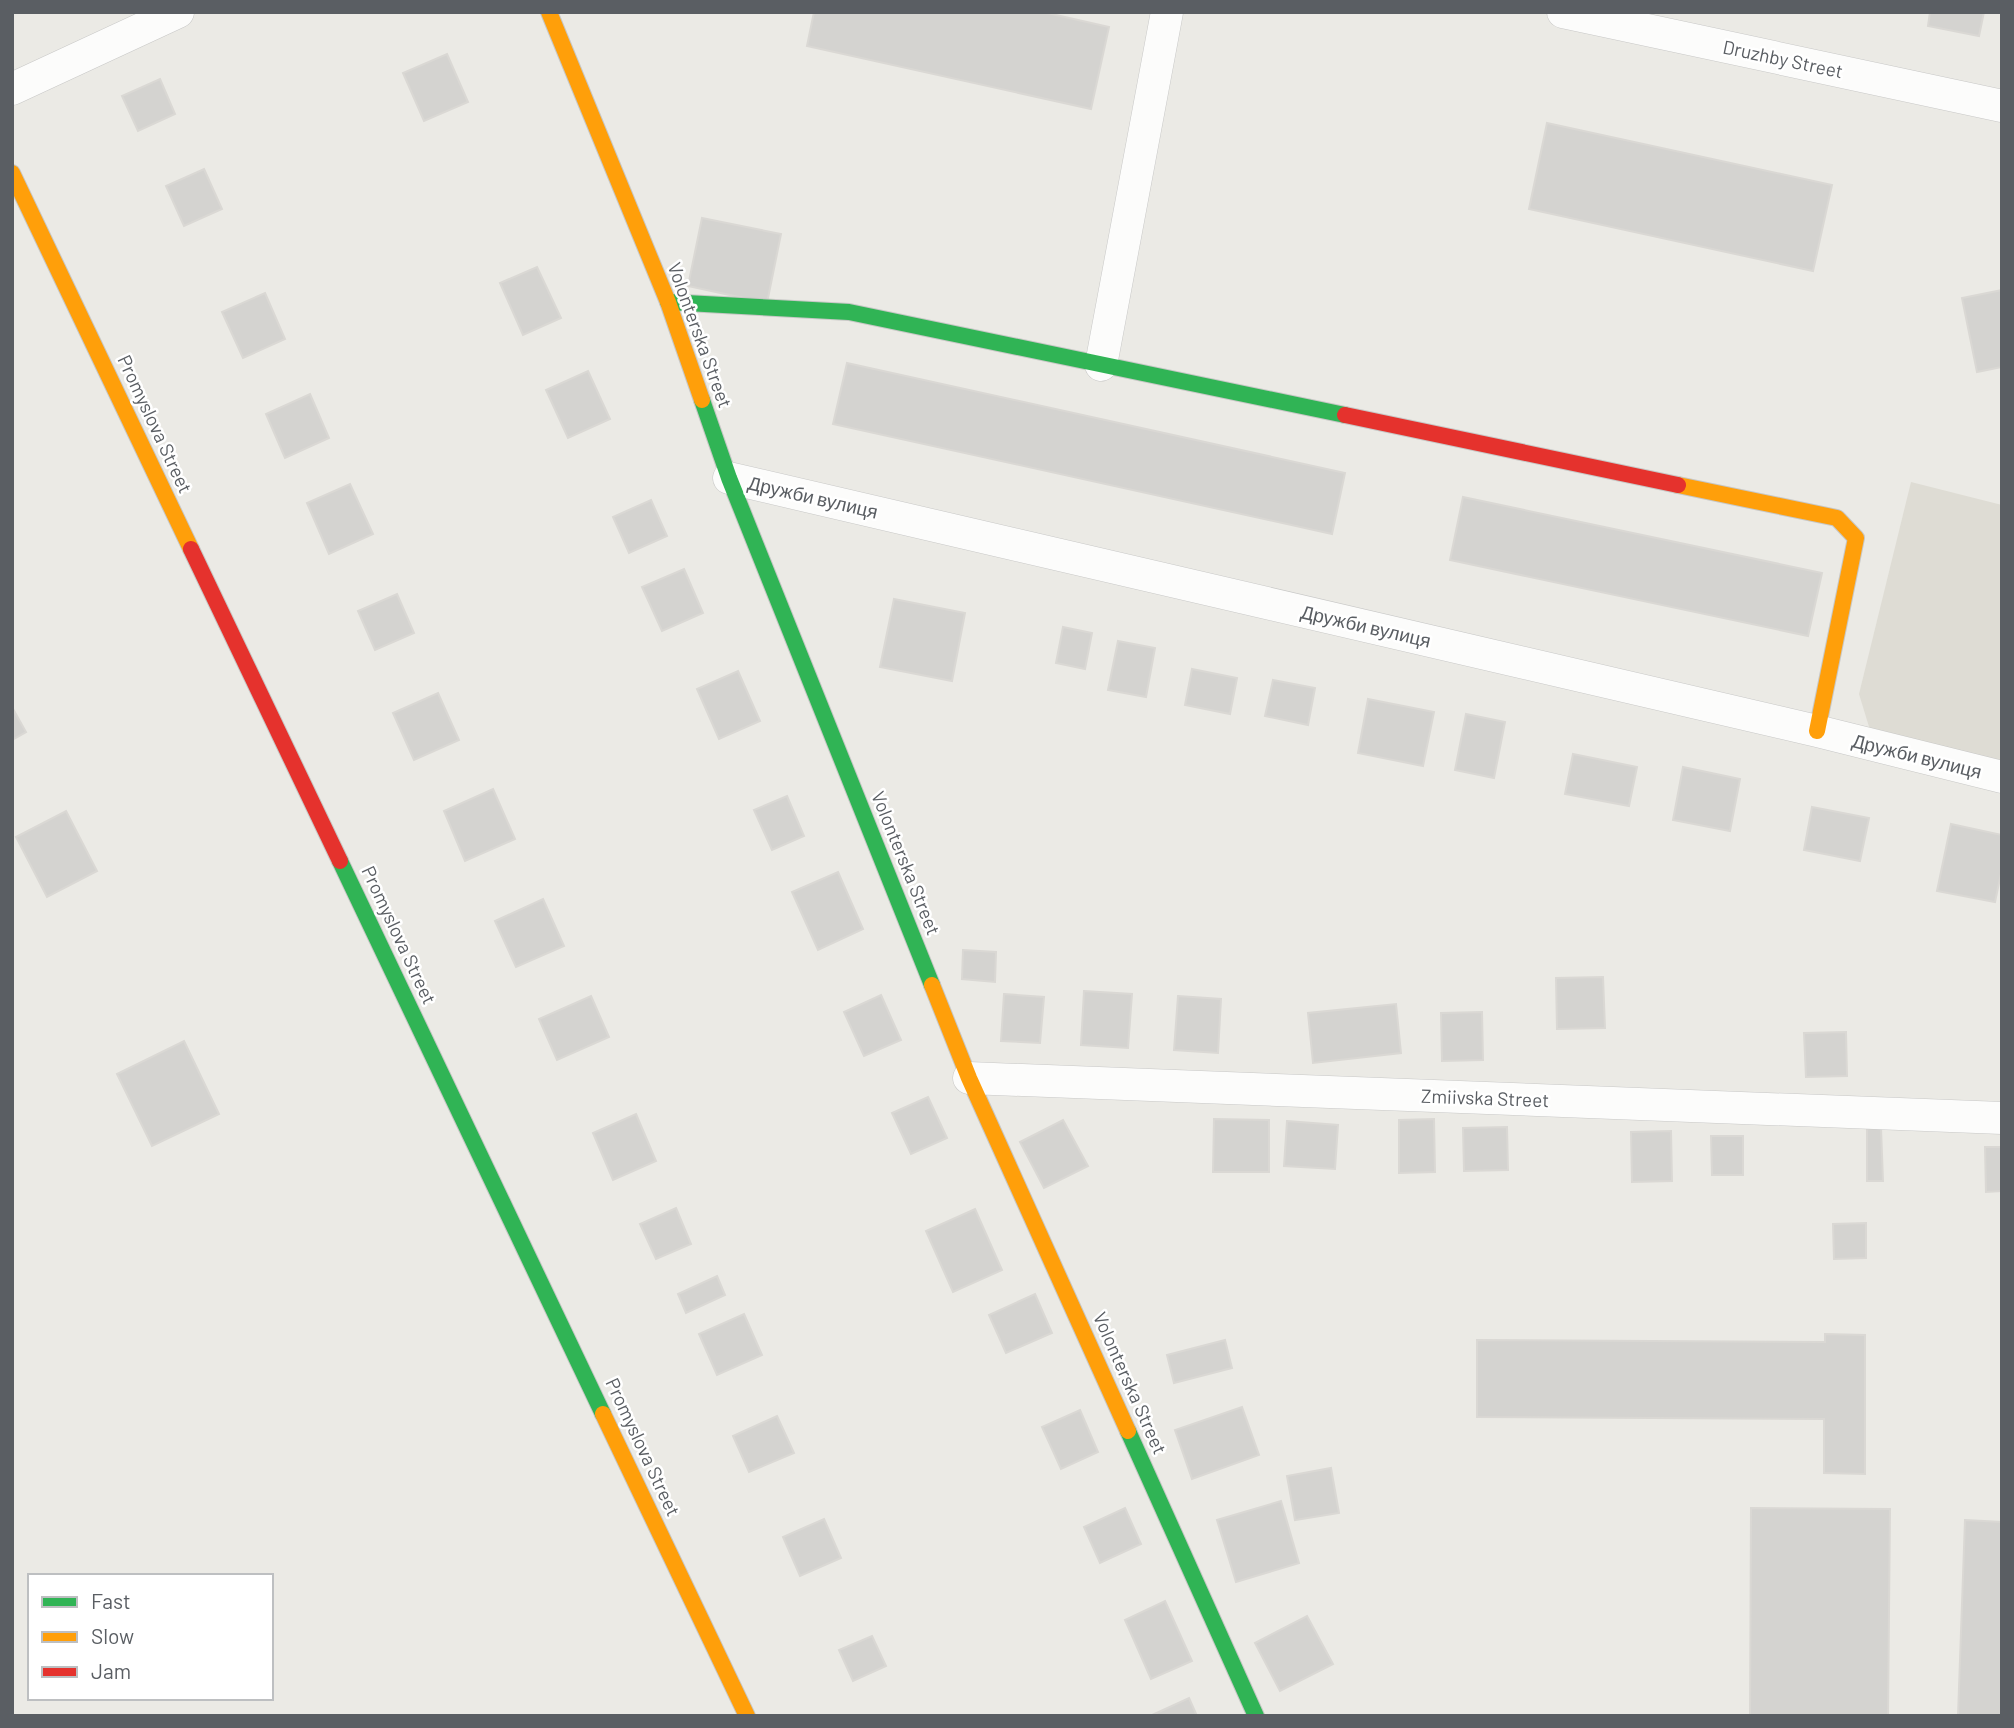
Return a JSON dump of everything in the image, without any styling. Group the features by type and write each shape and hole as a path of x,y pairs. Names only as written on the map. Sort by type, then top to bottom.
{"street":[{"path":"12,89 178,12"},
{"name":"Volonterska Street","path":"549,12 667,302 729,478 969,1078 1256,1716"},
{"path":"1101,365 1167,12"},
{"name":"Druzhby Street","path":"1563,12 2002,106"},
{"name":"Promyslova Street","path":"12,173 747,1716"},
{"path":"667,302 849,312 1837,518 1856,538 1817,731"},
{"name":"Дружби вулиця","path":"729,478 1817,731 2002,777"},
{"name":"Zmiivska Street","path":"969,1078 2002,1118"}],"shaded area":[{"path":"1911,482 2002,505 2002,762 1870,730 1859,694"}],"building":[{"path":"814,12 1043,12 1109,27 1091,109 807,46"},
{"path":"1930,12 1984,12 1979,36 1928,26"},
{"path":"447,54 468,102 424,121 403,73"},
{"path":"160,79 175,114 138,131 122,96"},
{"path":"1547,123 1832,185 1813,271 1529,209"},
{"path":"204,169 222,209 184,226 166,186"},
{"path":"702,218 781,234 767,303 688,286"},
{"path":"537,267 561,318 523,335 500,283"},
{"path":"2002,290 2002,367 1977,372 1962,298"},
{"path":"265,293 285,339 243,358 222,312"},
{"path":"847,363 1345,473 1332,534 833,424"},
{"path":"588,371 610,419 568,438 546,390"},
{"path":"310,394 329,438 285,458 266,414"},
{"path":"350,484 373,534 329,554 307,503"},
{"path":"1463,497 1822,573 1808,636 1450,560"},
{"path":"651,500 667,536 629,553 613,517"},
{"path":"684,569 703,613 662,631 642,587"},
{"path":"397,594 414,633 375,650 358,611"},
{"path":"894,599 965,613 952,681 880,667"},
{"path":"1063,627 1092,633 1085,669 1056,663"},
{"path":"1118,641 1155,648 1146,697 1108,690"},
{"path":"1192,669 1237,678 1230,714 1185,705"},
{"path":"738,671 760,721 719,739 697,689"},
{"path":"1273,680 1315,688 1308,725 1265,716"},
{"path":"438,693 459,740 414,760 393,713"},
{"path":"1368,699 1434,712 1423,766 1358,753"},
{"path":"12,707 26,732 12,740"},
{"path":"1466,714 1505,722 1494,778 1455,770"},
{"path":"1573,754 1637,767 1629,806 1565,794"},
{"path":"1683,767 1740,779 1730,831 1673,820"},
{"path":"493,789 515,839 465,861 444,811"},
{"path":"787,796 804,836 772,850 754,810"},
{"path":"1812,807 1869,818 1860,861 1804,850"},
{"path":"66,811 97,871 47,897 16,837"},
{"path":"1951,824 2002,835 2002,869 1995,902 1937,891"},
{"path":"838,872 863,929 818,950 792,892"},
{"path":"543,899 564,946 516,967 495,921"},
{"path":"963,950 996,952 995,982 962,979"},
{"path":"1603,977 1605,1028 1557,1029 1556,978"},
{"path":"1084,991 1132,994 1128,1048 1081,1045"},
{"path":"1004,994 1044,997 1040,1043 1001,1041"},
{"path":"881,995 901,1040 864,1056 844,1012"},
{"path":"591,996 609,1037 557,1060 539,1019"},
{"path":"1178,996 1221,999 1218,1053 1174,1050"},
{"path":"1396,1004 1401,1053 1313,1063 1308,1013"},
{"path":"1482,1012 1483,1060 1442,1061 1441,1013"},
{"path":"1846,1032 1847,1076 1806,1077 1804,1033"},
{"path":"184,1041 219,1114 152,1146 117,1074"},
{"path":"928,1097 947,1138 911,1154 892,1113"},
{"path":"636,1114 656,1161 613,1180 593,1133"},
{"path":"1214,1119 1269,1120 1269,1172 1213,1172"},
{"path":"1434,1119 1435,1172 1399,1173 1399,1120"},
{"path":"1063,1120 1088,1166 1044,1188 1020,1142"},
{"path":"1287,1121 1338,1125 1335,1169 1284,1166"},
{"path":"1507,1127 1508,1170 1464,1171 1463,1128"},
{"path":"1881,1128 1883,1181 1867,1181 1867,1129"},
{"path":"1671,1131 1672,1181 1632,1182 1631,1132"},
{"path":"1711,1136 1743,1136 1743,1175 1712,1175"},
{"path":"1985,1147 2002,1147 2002,1191 1986,1192"},
{"path":"676,1208 691,1244 656,1259 640,1224"},
{"path":"975,1209 1002,1270 953,1292 926,1231"},
{"path":"1866,1223 1866,1258 1834,1259 1833,1224"},
{"path":"717,1276 725,1295 686,1313 678,1294"},
{"path":"1035,1294 1052,1333 1006,1353 989,1315"},
{"path":"744,1314 762,1355 717,1375 699,1334"},
{"path":"1825,1334 1865,1335 1865,1474 1824,1473 1824,1419 1477,1417 1477,1340 1825,1342"},
{"path":"1225,1340 1232,1368 1174,1383 1167,1355"},
{"path":"1242,1407 1259,1455 1192,1479 1175,1430"},
{"path":"1080,1410 1098,1452 1061,1469 1042,1427"},
{"path":"777,1416 794,1453 749,1472 733,1436"},
{"path":"1331,1468 1339,1513 1295,1520 1287,1476"},
{"path":"1281,1501 1299,1563 1236,1582 1217,1520"},
{"path":"1125,1508 1141,1544 1100,1563 1084,1527"},
{"path":"1751,1508 1890,1509 1888,1716 1750,1716"},
{"path":"824,1519 841,1558 800,1576 783,1537"},
{"path":"1965,1520 2002,1522 2002,1716 1958,1716"},
{"path":"1165,1601 1192,1661 1151,1679 1125,1620"},
{"path":"1307,1616 1333,1664 1280,1691 1255,1643"},
{"path":"872,1636 886,1666 853,1681 839,1650"},
{"path":"1189,1698 1197,1716 1150,1716"}],"traffic: fast":[{"path":"668,302 849,312 1345,415"},
{"path":"702,400 729,478 932,985"},
{"path":"340,861 603,1414"},
{"path":"1128,1431 1256,1716"}],"traffic: slow":[{"path":"549,12 668,302 702,400"},
{"path":"12,173 191,549"},
{"path":"1678,485 1837,518 1856,538 1817,731"},
{"path":"932,985 969,1078 1128,1431"},
{"path":"603,1414 747,1716"}],"traffic: jam":[{"path":"1345,415 1678,485"},
{"path":"191,549 340,861"}]}
